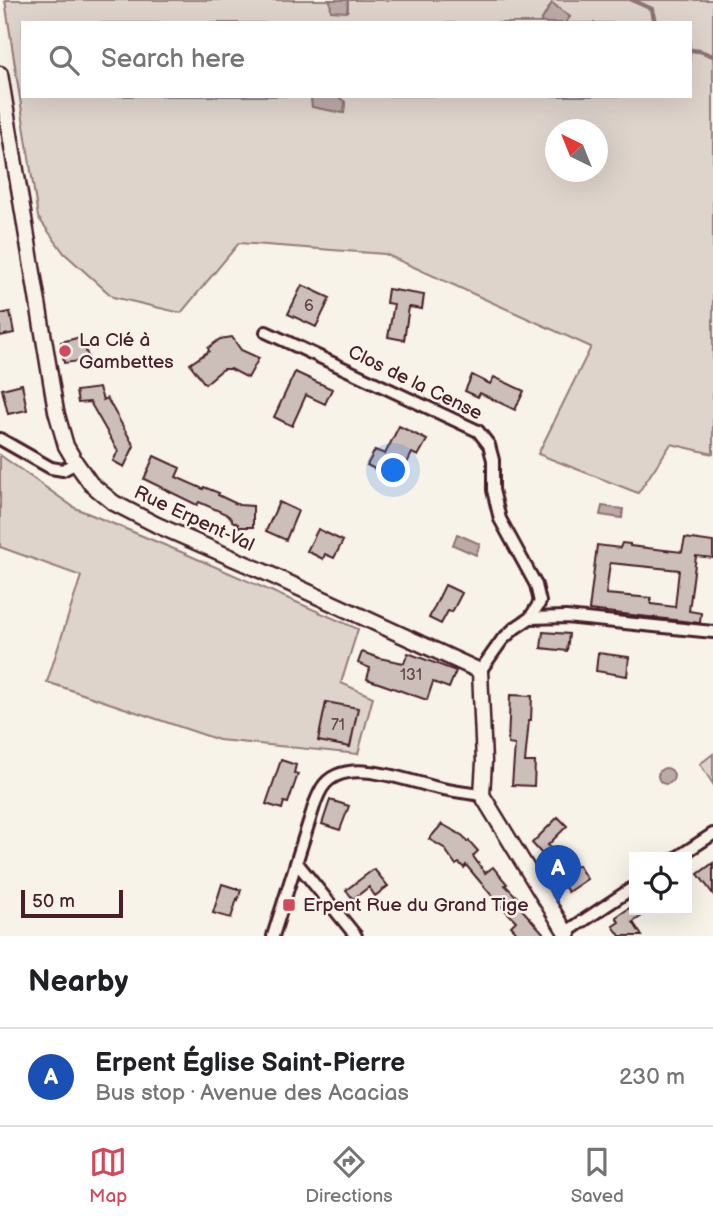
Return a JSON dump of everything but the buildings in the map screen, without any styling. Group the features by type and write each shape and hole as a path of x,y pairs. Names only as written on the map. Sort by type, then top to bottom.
{"street":[{"name":"Rue Erpent-Val","path":"0,74 56,411 66,446 91,484 114,503 157,525 480,671"},
{"name":"Clos de la Cense","path":"267,332 478,430 489,445 493,460 493,490 500,519 536,585 540,602 530,618"},
{"path":"0,439 51,468 63,470 76,463"},
{"path":"629,891 567,934 482,795 484,762 480,671 502,640 530,618 566,617 713,632"},
{"path":"273,936 315,803 323,786 338,775 351,771 373,773 434,788 482,795"},
{"path":"686,852 713,834"},
{"path":"297,863 356,936"}],"shaded area":[{"path":"5,0 330,0 332,11 348,11 348,0 713,0 713,454 671,444 638,493 538,454 591,347 385,254 239,243 181,313 113,297 64,253 38,217"},
{"path":"330,0 348,0 347,12 331,11"},
{"path":"552,3 570,17 567,21 541,21"},
{"path":"311,98 340,98 345,102 344,113 312,107"},
{"path":"0,455 75,508 358,629 341,683 373,697 358,754 219,740 47,682 81,576 0,547"},
{"path":"602,506 623,509 622,518 600,515"},
{"path":"457,534 480,544 476,555 453,545"},
{"path":"713,754 713,784 700,764"},
{"path":"666,768 672,770 672,782 666,784 660,782 658,776 660,770"}],"waterway":[{"path":"632,0 652,9 655,21"},
{"path":"692,50 713,56"}],"place":[{"name":"La Clé à Gambettes","path":"65,351"},
{"name":"Erpent Église Saint-Pierre","path":"558,903"},
{"name":"Erpent Rue du Grand Tige","path":"289,905"}]}
